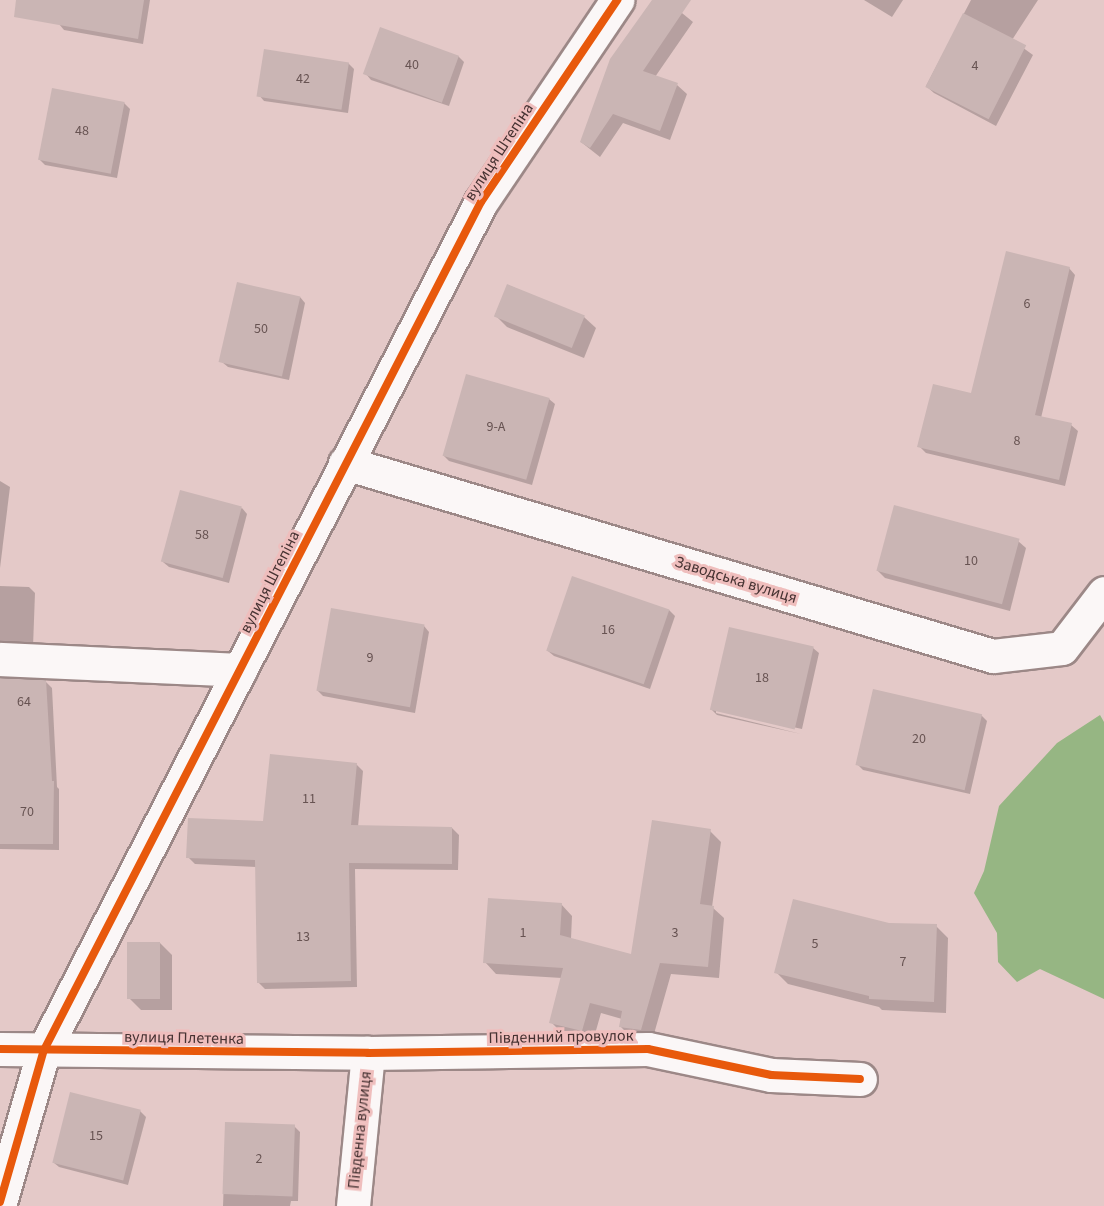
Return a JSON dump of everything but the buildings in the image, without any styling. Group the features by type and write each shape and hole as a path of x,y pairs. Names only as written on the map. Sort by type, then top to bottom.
{"street":[{"name":"вулиця Штепіна","path":"0,1202 44,1050 481,202 617,0"},
{"name":"Заводська вулиця","path":"345,464 993,656 1062,648 1104,593"},
{"path":"0,659 240,669"},
{"name":"вулиця Плетенка","path":"0,1048 368,1053"},
{"name":"Південний провулок","path":"368,1053 648,1049 771,1075 860,1078"},
{"name":"Південна вулиця","path":"353,1206 368,1053"}],"shaded area":[{"path":"1100,715 1104,722 1104,999 1040,969 1017,982 998,962 997,933 974,893 984,871 999,806 1057,743"}],"cycle path":[{"path":"0,1202 44,1050 481,202 617,0"},
{"path":"0,1049 368,1053 648,1049 771,1075 860,1079"}]}
